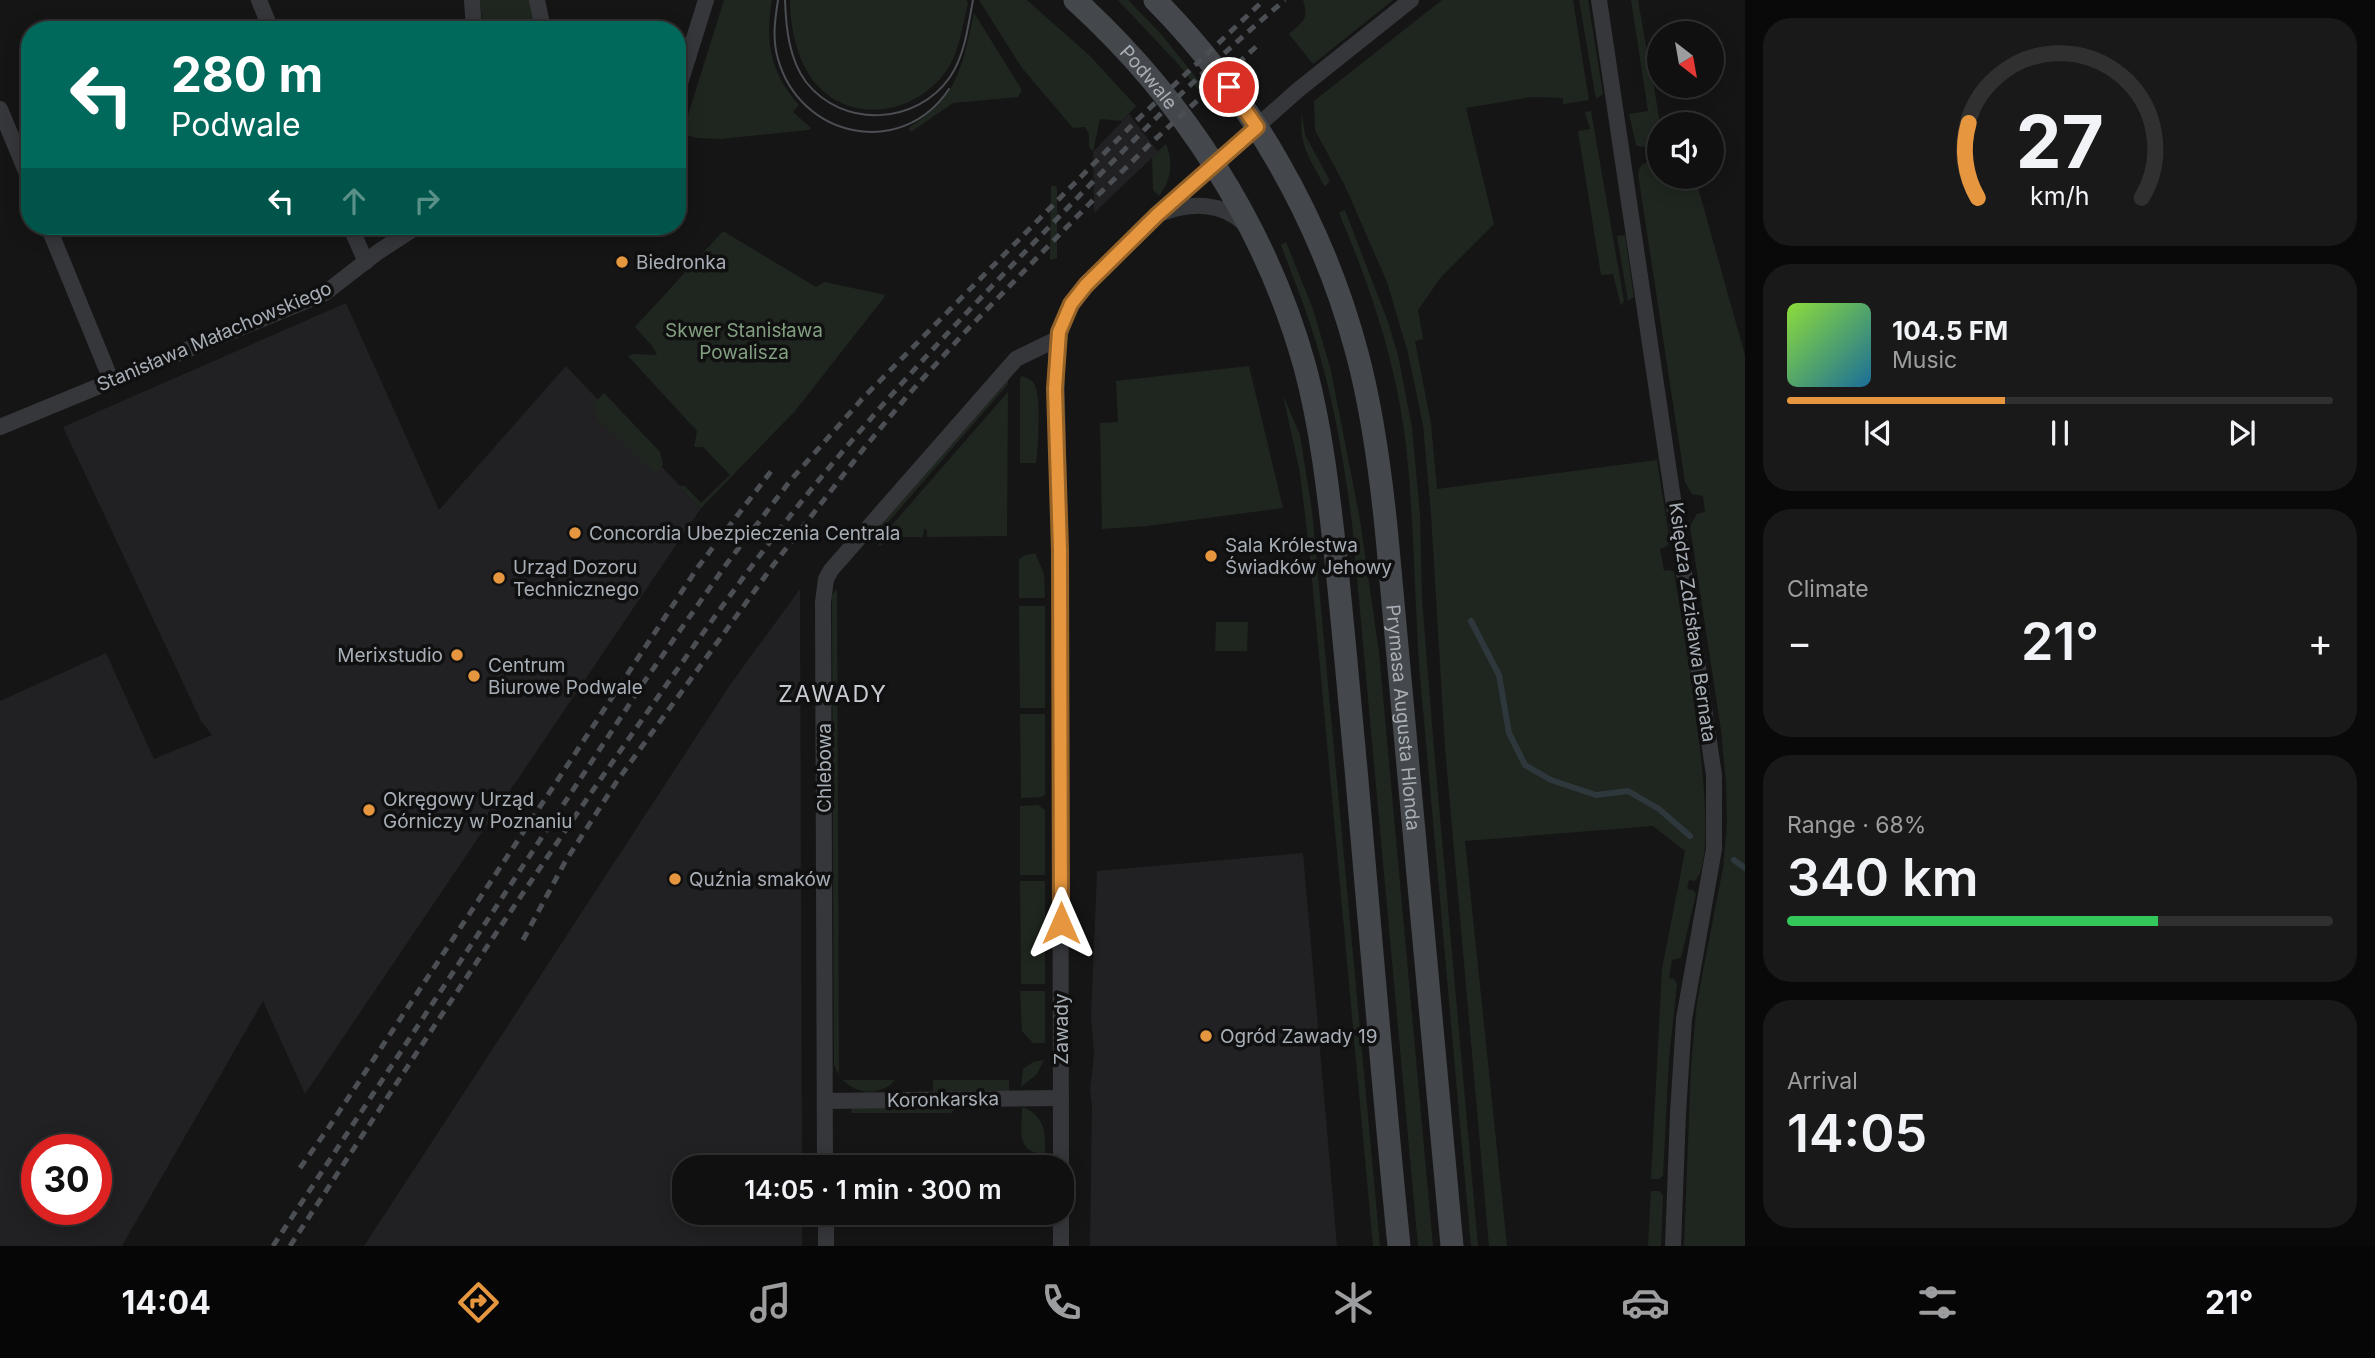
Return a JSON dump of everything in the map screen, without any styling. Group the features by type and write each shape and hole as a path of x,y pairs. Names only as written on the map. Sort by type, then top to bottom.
{"main road":[{"name":"Podwale","path":"1074,0 1106,29 1145,72 1214,164"},
{"path":"1155,0 1209,60 1257,127"},
{"name":"Prymasa Augusta Hlonda","path":"1257,127 1299,202 1330,273 1357,352 1374,434 1386,524 1452,1246"},
{"path":"1214,164 1257,239 1272,273 1295,335 1311,394 1322,451 1344,636 1399,1246"}],"street":[{"path":"259,0 267,21"},
{"path":"472,0 473,21"},
{"path":"537,0 542,21"},
{"path":"686,64 706,0"},
{"name":"Zawady","path":"1061,1155 1060,550 1055,389 1057,340 1063,320 1079,293 1157,215 1307,82 1411,0"},
{"name":"Księdza Zdzisława Bernata","path":"1599,0 1714,775 1714,849 1684,1019 1673,1246"},
{"path":"0,108 21,159"},
{"name":"Zawady","path":"1157,215 1191,205 1213,207 1239,218 1257,239"},
{"path":"52,235 111,380"},
{"path":"354,235 366,262"},
{"name":"Stanisława Małachowskiego","path":"0,427 325,293 403,235"},
{"name":"Chlebowa","path":"825,1155 823,603 826,579 1016,359 1057,340"},
{"name":"Koronkarska","path":"825,1101 1061,1097"},
{"path":"825,1225 826,1246"},
{"path":"1060,1246 1061,1225"}],"shaded area":[{"path":"1129,114 1158,152 1094,213 1093,152"},
{"path":"346,303 439,510 566,366 701,508 305,1094 263,1001 122,1246 0,1246 0,701 106,653 154,759 212,735 201,721 63,427"},
{"path":"800,589 802,1155 672,1155 672,1225 802,1225 802,1246 364,1246 730,685"},
{"name":"Ogród Zawady 19","path":"1303,853 1337,1246 1090,1246 1090,1090 1094,1055 1091,1017 1097,871"}],"green space":[{"path":"480,0 530,0 534,21 482,21"},
{"path":"724,0 772,0 769,29 772,56 782,81 799,105 793,112 811,128 721,139 697,138 686,135 686,121"},
{"path":"790,0 966,0 968,3 956,51 938,81 923,94 906,103 869,110 850,106 833,98 810,77 796,46"},
{"path":"979,0 1027,0 1090,56 1136,106 1122,121 1100,119 1093,152 1085,127 1073,128 1022,68"},
{"path":"1118,0 1128,0 1161,34 1214,100 1214,104 1209,103 1179,65"},
{"path":"1303,0 1393,0 1313,64 1289,34 1304,19"},
{"path":"1442,0 1573,0 1589,100 1563,104 1563,98 1532,97 1466,108 1494,224 1441,277 1418,310 1423,339 1415,341 1431,424 1437,489 1657,460 1670,543 1660,549 1664,571 1674,572 1692,683 1703,783 1703,862 1695,881 1689,880 1687,889 1696,894 1681,958 1672,960 1669,978 1674,979 1677,984 1669,1059 1663,1176 1659,1179 1651,1179 1662,969 1685,851 1653,826 1465,841 1507,1246 1489,1246 1445,748 1423,425 1408,353 1387,282 1345,186 1315,130 1314,101"},
{"path":"1579,0 1588,0 1603,94 1596,99"},
{"path":"1631,0 1638,0 1647,52 1647,98 1656,98 1658,112 1647,112 1647,147 1641,147 1636,145 1629,114 1648,111"},
{"path":"974,13 1022,90 1018,97 953,103 911,132 908,128 938,105 956,79"},
{"path":"1591,111 1624,301 1621,306 1613,274 1601,275 1578,131 1590,129 1585,112"},
{"path":"1302,114 1305,135 1330,181 1325,187 1304,144"},
{"path":"1166,144 1170,171 1159,196 1153,190 1152,157"},
{"path":"1647,162 1647,189 1698,189 1745,355 1745,1246 1684,1246 1691,1066 1697,1002 1723,868 1727,824 1726,783 1721,730 1690,526 1697,514 1705,512 1703,496 1692,494 1685,482 1638,174"},
{"path":"1051,186 1056,186 1057,189 1057,258 1050,260"},
{"path":"1345,210 1388,322 1398,355 1412,428 1434,749 1478,1246 1471,1246 1421,688 1406,446 1396,386 1381,327 1339,213"},
{"name":"Skwer Stanisława Powalisza","path":"723,231 816,287 824,282 886,295 795,411 701,508 679,486 685,486 701,503 730,475 703,447 694,447 697,431 628,356 657,355 635,327"},
{"path":"1625,235 1634,297 1628,301 1617,236"},
{"path":"1286,242 1313,309 1331,371 1360,520 1379,652 1433,1246 1418,1246 1349,500 1328,387 1312,330 1281,245"},
{"path":"1249,366 1283,508 1147,526 1102,529 1100,423 1118,422 1116,381"},
{"path":"1022,376 1033,382 1038,397 1036,463 1020,463"},
{"path":"1008,379 1008,384 878,534 881,525"},
{"path":"1008,392 1007,536 927,537 927,530 924,529 923,537 903,537 879,546 878,541"},
{"path":"604,393 660,452 663,465 655,474 596,417 595,402"},
{"path":"1283,395 1300,435 1312,511 1380,1246 1373,1246 1310,557 1300,473"},
{"path":"1035,553 1044,574 1045,598 1019,598 1019,560"},
{"path":"837,589 839,1075 834,1065 832,595"},
{"path":"1019,606 1045,606 1045,708 1020,708"},
{"path":"1216,622 1248,622 1247,651 1215,651"},
{"path":"1020,714 1045,714 1045,795 1041,797 1021,798"},
{"path":"1038,805 1045,810 1045,875 1020,875 1020,806"},
{"path":"1020,881 1045,881 1045,984 1021,984"},
{"path":"1020,991 1045,991 1045,1043 1033,1043 1022,1031"},
{"path":"1044,1060 1037,1074 1021,1087 1023,1069 1033,1062"},
{"path":"843,1080 895,1080 883,1089 869,1092 855,1089"},
{"path":"933,1080 1009,1080 1009,1091 933,1091"},
{"path":"1022,1107 1030,1110 1040,1120 1045,1139 1045,1154 1035,1153 1022,1139"},
{"path":"852,1108 955,1108 951,1113 851,1113"},
{"path":"1651,1191 1659,1191 1663,1195 1661,1246 1648,1246"}],"waterway":[{"path":"1471,621 1499,675 1509,733 1525,765 1551,780 1596,795 1628,791 1659,809 1690,836"},
{"path":"1734,860 1745,868"}],"tram line":[{"path":"778,0 775,22 778,59 790,86 807,107 829,122 854,130 880,132 906,125 929,111 949,89"},
{"path":"785,0 792,53 806,82 821,97 839,108 859,114 880,115 919,105 936,93 950,77 963,50 973,0"}],"railway":[{"path":"273,1246 644,682 725,566 790,481 862,399 978,281 1135,122 1264,0"},
{"path":"290,1246 582,806 706,629 790,516 885,403 1019,258 1166,108 1285,0"},
{"path":"523,940 565,862 617,781 774,564 865,447 965,332 1094,199 1259,44"},
{"path":"300,1168 698,567 772,470"}],"place":[{"name":"Biedronka","path":"622,262"},
{"name":"Concordia Ubezpieczenia Centrala","path":"575,533"},
{"name":"Sala Królestwa Świadków Jehowy","path":"1211,556"},
{"name":"Urząd Dozoru Technicznego","path":"499,578"},
{"name":"Merixstudio","path":"457,655"},
{"name":"Centrum Biurowe Podwale","path":"474,676"},
{"name":"Okręgowy Urząd Górniczy w Poznaniu","path":"369,810"},
{"name":"Quźnia smaków","path":"675,879"},
{"name":"Ogród Zawady 19","path":"1206,1036"}],"district":[{"name":"ZAWADY","path":"833,694"}],"route":[{"path":"1061,923 1060,550 1055,389 1057,340 1071,304 1086,285 1157,215 1257,127 1229,87"}]}
